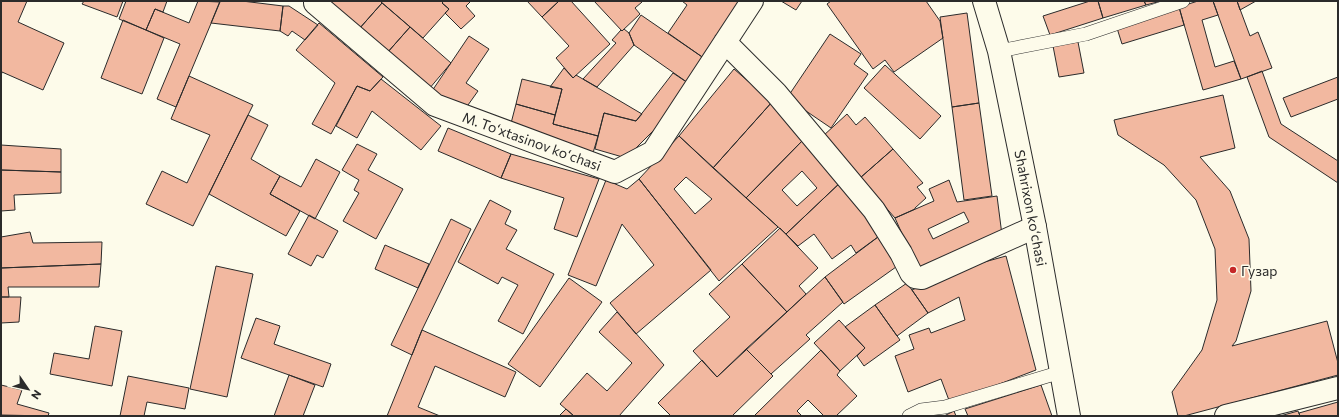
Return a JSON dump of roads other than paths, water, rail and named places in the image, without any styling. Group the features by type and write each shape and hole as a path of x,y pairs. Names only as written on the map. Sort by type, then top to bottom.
{"street":[{"name":"M. Toʻxtasinov koʻchasi","path":"312,2 435,105 615,172 653,152 752,1"},
{"name":"Shahrixon koʻchasi","path":"984,1 999,51 1036,227 1069,416"},
{"path":"725,42 776,93 874,210 901,253 911,273 915,277 922,278 1036,227"},
{"path":"1226,416 1338,388"}],"lane":[{"path":"999,51 1086,34 1183,1"},
{"path":"909,416 921,410 945,407 1061,372"}],"place":[{"name":"Гузар","path":"1233,270"}]}
